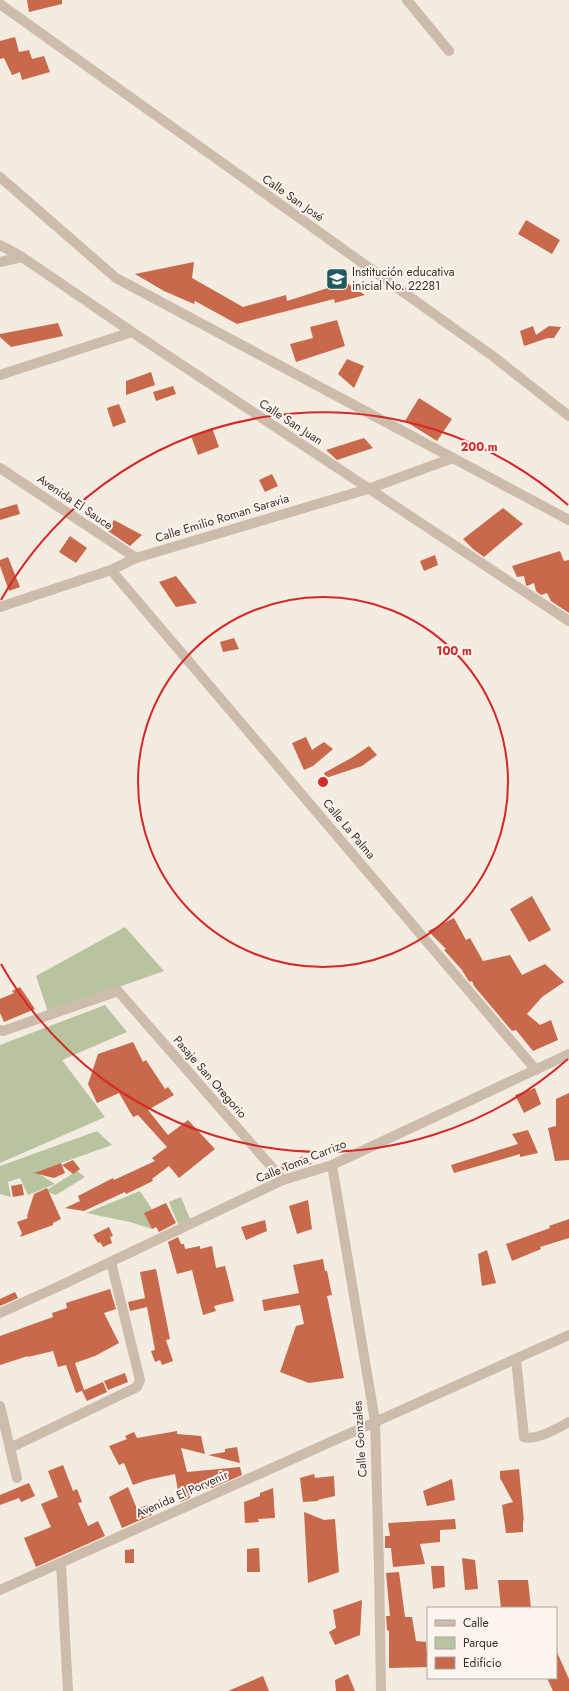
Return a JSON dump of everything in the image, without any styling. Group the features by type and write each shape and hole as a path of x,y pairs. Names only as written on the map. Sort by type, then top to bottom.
{"street":[{"path":"407,0 450,51"},
{"name":"Calle San José","path":"0,4 494,357 569,416"},
{"path":"0,177 116,278 569,520"},
{"name":"Calle San Juan","path":"0,245 22,257 132,332 569,620"},
{"path":"0,262 22,257"},
{"path":"0,375 132,332"},
{"name":"Calle Emilio Roman Saravia","path":"0,607 111,570 136,558 368,488 454,458"},
{"name":"Avenida El Sauce","path":"0,468 136,558"},
{"name":"Calle La Palma","path":"111,570 536,1070"},
{"name":"Pasaje San Oregorio","path":"0,1030 3,1031 118,991 283,1180"},
{"name":"Calle Toma Carrizo","path":"0,1313 283,1180 332,1165 569,1054"},
{"name":"Calle Gonzales","path":"332,1165 375,1421 380,1566 381,1691"},
{"path":"10,1448 137,1387 140,1380 111,1262"},
{"name":"Avenida El Porvenir","path":"0,1590 61,1564 375,1421 569,1335"},
{"path":"516,1359 524,1437 530,1439 537,1437 569,1422"},
{"path":"0,1406 17,1478"},
{"path":"61,1564 67,1691"}],"green space":[{"path":"125,927 164,971 48,1012 36,976"},
{"path":"105,1005 127,1032 62,1060 105,1117 0,1163 0,1045"},
{"path":"97,1131 112,1145 36,1172 55,1184 28,1195 20,1178 8,1182 11,1197 0,1194 0,1166"},
{"path":"77,1171 85,1177 56,1195 45,1191"},
{"path":"140,1191 152,1209 145,1214 152,1229 130,1222 86,1213"},
{"path":"181,1197 190,1219 178,1224 169,1202"}],"building":[{"path":"27,0 62,0 62,4 29,12"},
{"path":"15,37 19,52 29,50 32,59 44,56 50,72 22,80 20,72 12,75 4,58 0,59 0,41"},
{"path":"526,220 560,240 552,254 518,234"},
{"path":"194,262 192,278 243,307 286,295 287,301 331,287 330,285 347,283 365,295 335,303 334,299 237,324 195,301 194,304 164,291 135,274"},
{"path":"337,320 345,346 296,362 290,344 313,338 310,327"},
{"path":"58,323 63,336 11,347 0,337 0,334"},
{"path":"533,326 536,335 549,326 561,327 554,338 548,338 524,346 520,331"},
{"path":"347,359 364,366 354,388 338,374"},
{"path":"151,372 155,385 126,395 126,381"},
{"path":"173,386 176,394 156,401 153,392"},
{"path":"419,398 452,419 437,441 405,421"},
{"path":"119,404 126,422 113,427 107,408"},
{"path":"212,428 219,447 198,455 191,436"},
{"path":"364,438 373,448 337,460 326,450"},
{"path":"272,474 278,486 265,492 259,480"},
{"path":"17,504 20,514 0,520 0,509"},
{"path":"503,508 523,524 484,557 463,539"},
{"path":"114,520 142,535 130,546 108,531"},
{"path":"70,536 87,548 76,563 59,552"},
{"path":"560,551 564,561 569,560 569,613 551,601 547,593 541,595 536,591 534,583 527,586 524,576 517,577 512,566"},
{"path":"435,555 438,565 424,571 420,561"},
{"path":"8,557 20,587 9,591 0,566 0,560"},
{"path":"176,576 197,603 176,607 159,582"},
{"path":"234,638 239,649 223,652 220,642"},
{"path":"306,737 312,750 324,742 333,749 313,766 304,770 292,743"},
{"path":"369,746 377,755 362,766 326,778 324,773 353,757"},
{"path":"532,896 551,930 529,942 510,909"},
{"path":"454,918 466,940 470,938 483,961 510,955 522,975 545,964 564,982 542,997 527,1014 540,1025 551,1020 558,1040 533,1051 516,1030 512,1031 474,986 472,981 470,982 468,980 462,970 444,950 446,949 428,931"},
{"path":"20,987 35,1009 4,1022 0,1013 0,999 14,993 12,991"},
{"path":"133,1042 143,1062 146,1060 165,1089 168,1087 174,1095 148,1110 168,1135 188,1120 215,1149 179,1178 169,1166 152,1179 153,1181 84,1211 65,1208 80,1201 78,1196 113,1178 114,1180 155,1161 152,1158 167,1147 138,1115 133,1117 119,1093 97,1103 88,1084 98,1054"},
{"path":"535,1088 541,1104 524,1113 515,1095"},
{"path":"569,1093 569,1160 555,1161 548,1128 556,1126 556,1099"},
{"path":"528,1130 538,1153 520,1157 520,1154 454,1173 451,1165 518,1144 512,1134"},
{"path":"303,1156 312,1164 283,1170 281,1167"},
{"path":"73,1160 80,1169 73,1174 62,1165"},
{"path":"61,1163 65,1173 54,1178 34,1173"},
{"path":"22,1184 24,1195 13,1197 11,1186"},
{"path":"47,1188 61,1219 53,1223 53,1225 20,1237 22,1233 17,1222 28,1218 27,1216 34,1194"},
{"path":"308,1200 312,1229 297,1234 289,1206"},
{"path":"166,1203 176,1223 159,1232 156,1227 152,1229 144,1213"},
{"path":"569,1219 569,1238 540,1247 541,1249 512,1261 506,1244 550,1228 549,1226"},
{"path":"265,1220 267,1231 246,1240 241,1227"},
{"path":"109,1227 113,1236 110,1237 112,1243 103,1247 100,1242 98,1243 93,1235"},
{"path":"178,1237 181,1244 184,1244 185,1249 200,1246 200,1249 212,1246 216,1268 225,1266 234,1301 214,1306 216,1311 203,1315 192,1270 177,1274 168,1242"},
{"path":"487,1250 496,1283 482,1286 478,1254"},
{"path":"323,1259 332,1295 327,1296 344,1378 309,1383 280,1372 296,1326 304,1324 300,1305 264,1311 262,1300 299,1293 293,1265"},
{"path":"156,1269 170,1339 166,1340 173,1361 162,1365 160,1360 155,1362 151,1351 155,1350 147,1307 130,1311 128,1302 145,1298 140,1272"},
{"path":"110,1289 116,1309 104,1313 119,1343 95,1356 75,1363 84,1390 76,1393 66,1365 58,1367 53,1351 28,1356 0,1365 0,1336 53,1317 52,1313 67,1308 66,1303"},
{"path":"15,1292 18,1298 0,1306 0,1299"},
{"path":"125,1373 128,1382 108,1390 104,1381"},
{"path":"103,1382 107,1392 87,1401 82,1391"},
{"path":"177,1431 177,1434 201,1436 205,1454 181,1448 187,1472 240,1467 242,1475 212,1488 188,1491 190,1498 180,1502 175,1474 147,1480 133,1485 124,1463 119,1465 109,1446 127,1439 125,1436 134,1432 137,1438"},
{"path":"237,1447 240,1463 208,1455 225,1452 225,1449"},
{"path":"63,1465 73,1491 77,1489 82,1502 78,1503 88,1526 98,1521 105,1536 36,1567 24,1538 51,1527 41,1504 58,1497 48,1471"},
{"path":"519,1469 524,1522 523,1519 523,1532 506,1533 502,1505 513,1502 500,1478 500,1471"},
{"path":"314,1474 315,1478 334,1476 335,1496 318,1501 303,1502 300,1478"},
{"path":"452,1479 455,1500 427,1506 423,1491"},
{"path":"29,1483 35,1496 21,1502 19,1498 0,1505 0,1495"},
{"path":"128,1487 137,1509 148,1505 152,1515 122,1528 109,1497"},
{"path":"273,1488 275,1518 258,1519 259,1522 245,1523 244,1502 260,1496 260,1493"},
{"path":"304,1512 324,1520 335,1519 339,1572 308,1583"},
{"path":"455,1519 456,1529 440,1530 440,1542 420,1544 425,1564 393,1567 391,1548 385,1548 385,1536 390,1536 388,1523"},
{"path":"259,1548 260,1572 247,1572 247,1549"},
{"path":"134,1549 134,1563 125,1563 125,1550"},
{"path":"462,1558 475,1560 478,1589 465,1590"},
{"path":"431,1566 444,1566 445,1587 433,1589"},
{"path":"399,1572 405,1617 412,1617 416,1641 426,1642 427,1667 389,1668 389,1631 387,1630 386,1616 390,1616 386,1573"},
{"path":"498,1580 528,1580 531,1607 501,1607"},
{"path":"362,1600 360,1635 335,1645 329,1632 336,1628 333,1610"},
{"path":"557,1652 569,1679 569,1691 553,1691 547,1679 557,1679"},
{"path":"348,1674 355,1691 336,1691 335,1680"},
{"path":"263,1676 269,1691 228,1691"}],"place":[{"name":"Institución educativa inicial No. 22281","path":"337,279"}]}
